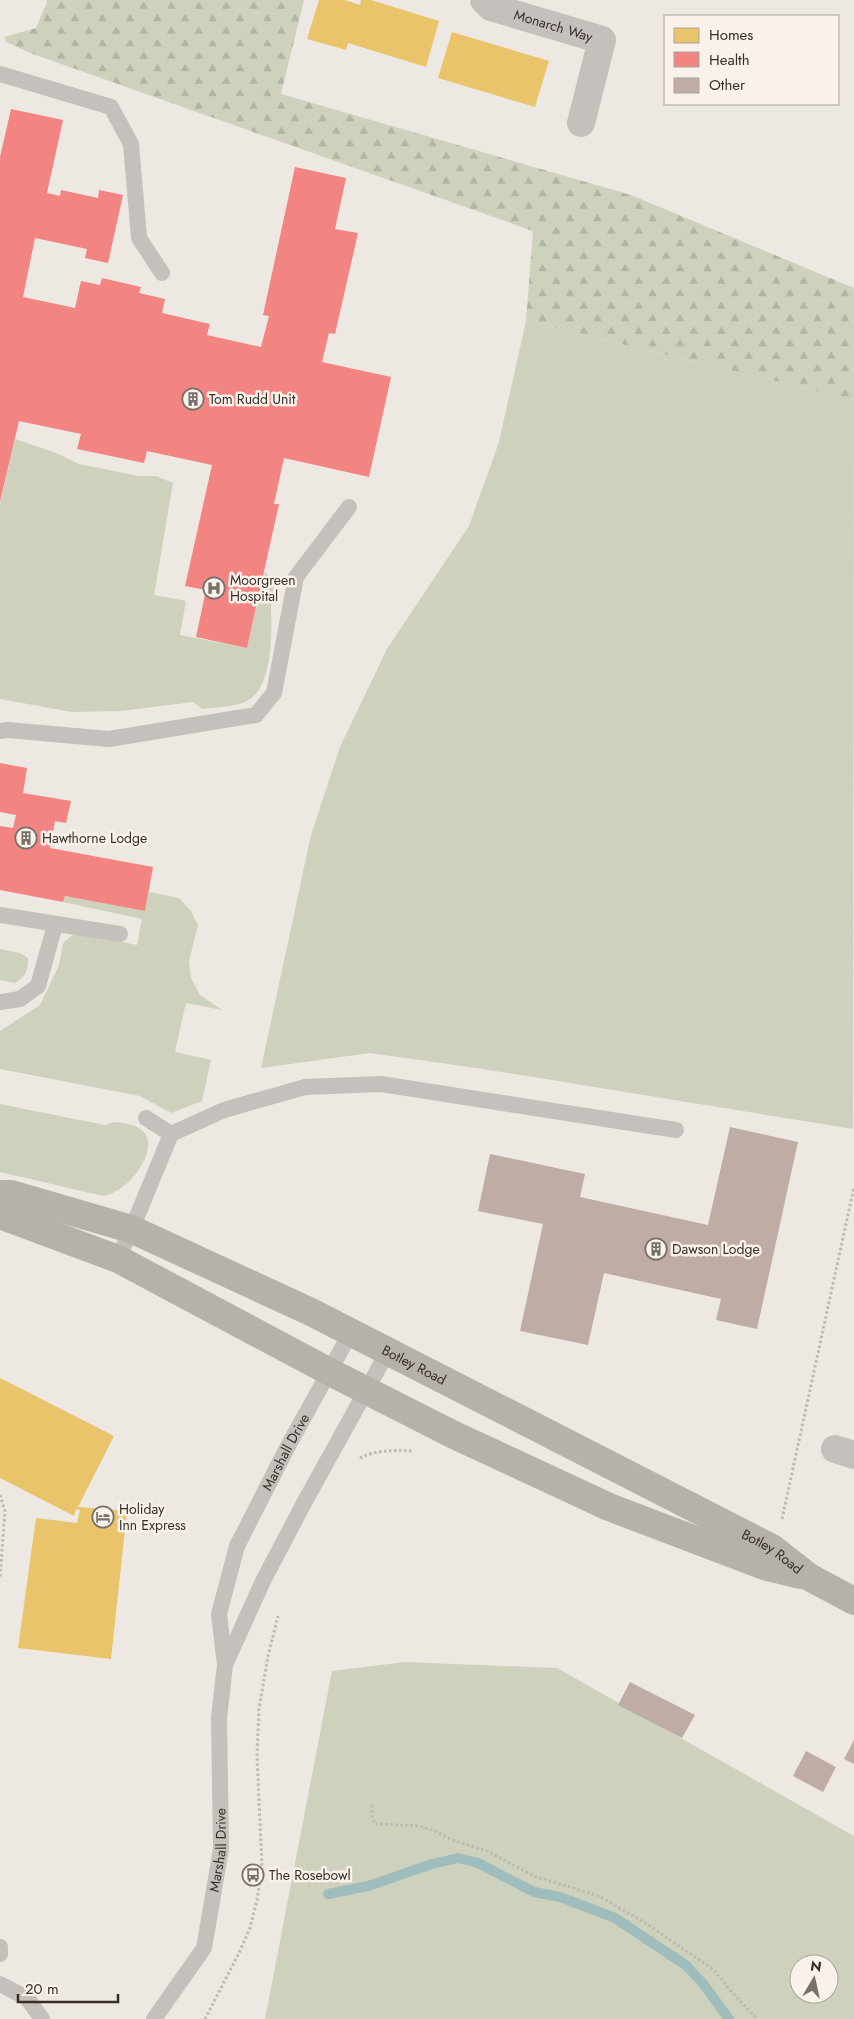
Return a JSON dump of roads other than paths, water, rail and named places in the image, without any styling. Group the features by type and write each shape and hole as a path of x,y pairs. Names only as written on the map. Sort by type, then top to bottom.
{"main road":[{"name":"Botley Road","path":"0,1194 11,1194 131,1229 311,1312 772,1548 808,1577 854,1600"},
{"name":"Botley Road","path":"0,1214 118,1259 330,1372 452,1434 609,1507 764,1566 808,1577"}],"street":[{"name":"Monarch Way","path":"484,0 491,7 602,40 581,123"}],"lane":[{"path":"0,74 111,107 131,144 139,238 162,273"},
{"path":"0,731 8,730 110,739 256,715 274,693 296,577 349,507"},
{"path":"0,915 120,934"},
{"path":"0,1002 20,999 38,986 55,925"},
{"path":"118,1259 170,1134 224,1110 305,1088 381,1084 676,1130"},
{"path":"146,1118 170,1134"},
{"name":"Marshall Drive","path":"154,2019 204,1948 221,1849 219,1718 225,1665 219,1614 237,1546 287,1448 351,1332"},
{"name":"Marshall Drive","path":"225,1665 263,1581 388,1351"},
{"path":"0,1947 0,1954"},
{"path":"0,1984 27,1998 42,2019"}],"waterway":[{"path":"328,1894 368,1886 432,1864 458,1858 478,1863 534,1892 560,1897 615,1918 687,1966 704,1985 729,2019"}],"place":[{"name":"Tom Rudd Unit","path":"193,399"},
{"name":"Moorgreen Hospital","path":"214,588"},
{"name":"Hawthorne Lodge","path":"26,838"},
{"name":"Dawson Lodge","path":"656,1249"},
{"name":"Holiday Inn Express","path":"103,1517"},
{"name":"The Rosebowl","path":"253,1875"}]}
